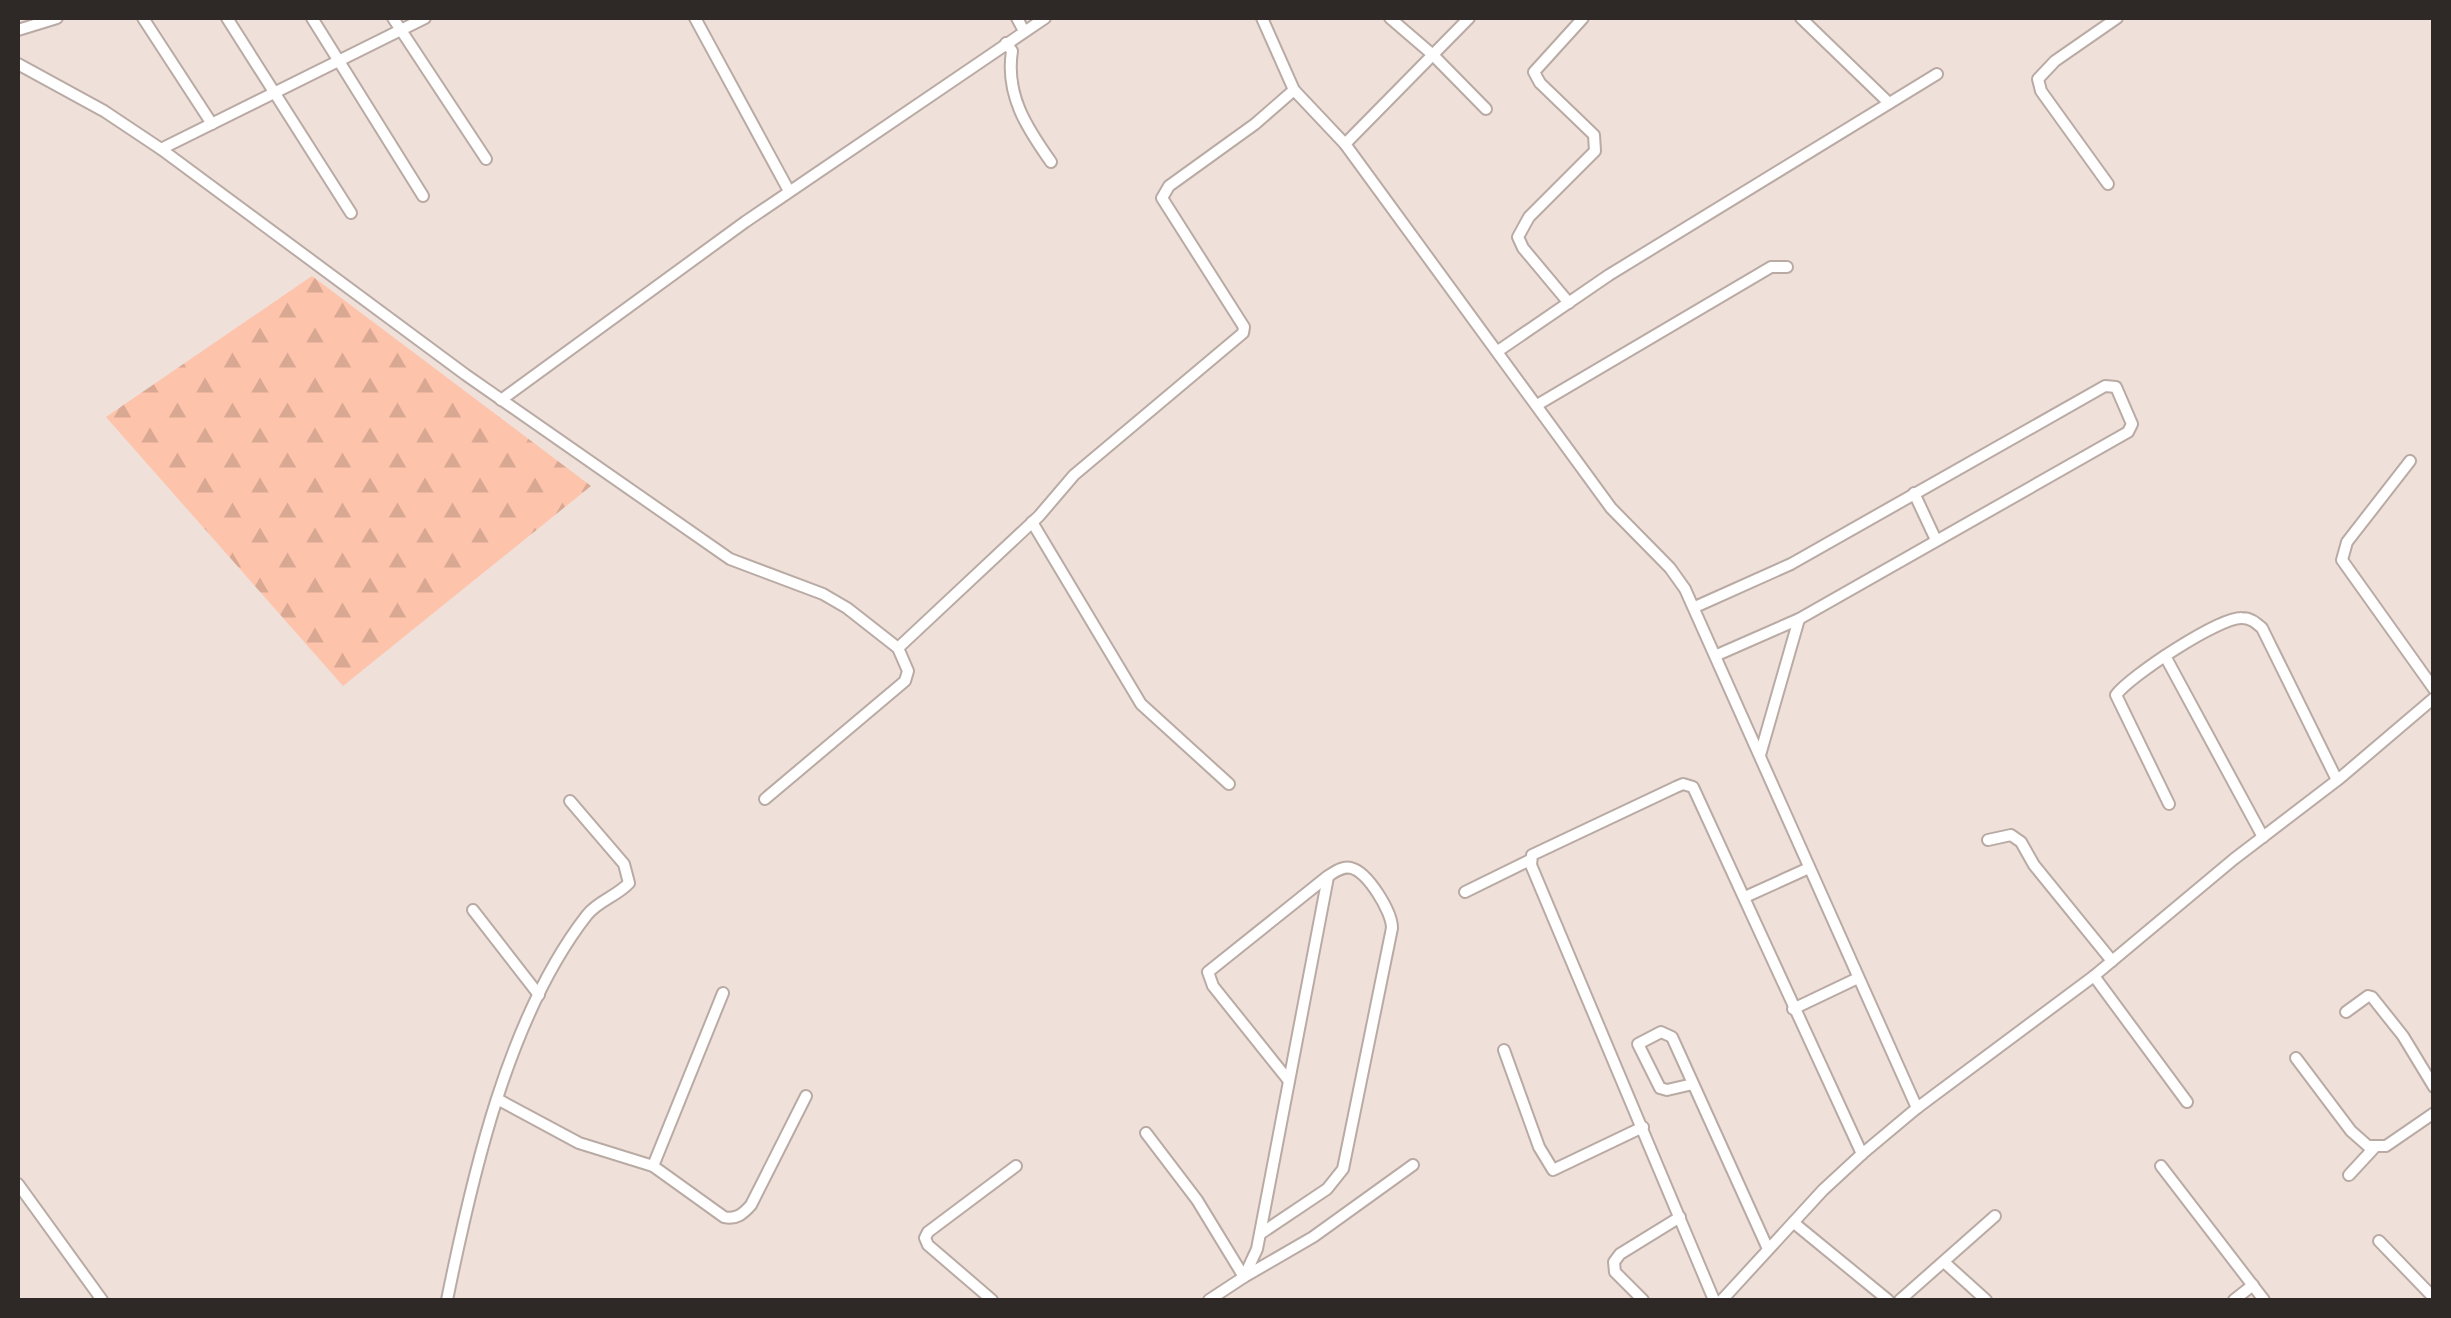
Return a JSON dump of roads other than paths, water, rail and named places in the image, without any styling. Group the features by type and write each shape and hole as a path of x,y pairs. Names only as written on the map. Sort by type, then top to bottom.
{"street":[{"path":"18,30 57,18"},
{"path":"143,18 212,124"},
{"path":"227,18 351,213"},
{"path":"312,18 423,196"},
{"path":"393,18 486,159"},
{"path":"161,150 424,18"},
{"path":"694,18 788,191"},
{"path":"1017,18 1024,31"},
{"path":"501,400 788,191 1045,18"},
{"path":"1390,18 1433,54 1486,109"},
{"path":"1345,144 1469,18"},
{"path":"1569,303 1518,237 1529,217 1595,150 1594,135 1540,84 1534,72 1583,18"},
{"path":"1801,18 1889,103"},
{"path":"2108,184 2040,91 2038,79 2047,67 2117,18"},
{"path":"1267,20 1294,90 1345,144 1612,508 1670,568 1695,607 1916,1108"},
{"path":"1006,43 1012,51 1008,73 1018,104 1032,140 1051,162"},
{"path":"18,64 104,111 161,150 501,400 740,566 822,594 898,648 908,671 905,681 765,799"},
{"path":"1498,352 1569,303 1937,74"},
{"path":"898,648 1032,522 1074,475 1244,334 1244,327 1162,198 1170,186 1255,124 1294,90"},
{"path":"1538,406 1771,267 1786,267"},
{"path":"1695,607 1791,564 2105,386 2116,388 2132,424 2128,432 1800,619 1716,655"},
{"path":"2410,461 2347,542 2342,560 2432,685"},
{"path":"1914,493 1936,540"},
{"path":"1032,522 1142,704 1229,784"},
{"path":"2169,804 2116,695 2165,656 2228,621 2244,618 2258,624 2267,635 2337,780"},
{"path":"1760,756 1800,619"},
{"path":"2165,656 2263,837"},
{"path":"1530,860 1718,1300 1862,1154 1916,1108 2094,976 2434,698"},
{"path":"1465,892 1530,860 1539,850 1676,787 1689,785 1696,792 1862,1154"},
{"path":"447,1300 470,1188 539,996 588,914 630,883 624,864 570,801"},
{"path":"1988,840 2011,835 2021,842 2034,866 2112,961"},
{"path":"1260,1234 1327,1189 1343,1169 1392,928 1390,911 1360,872 1346,868 1328,876 1208,972 1213,986 1289,1082"},
{"path":"1745,897 1809,868"},
{"path":"1244,1276 1260,1234 1328,876"},
{"path":"473,910 539,996"},
{"path":"2094,976 2188,1102"},
{"path":"1793,1009 1858,978"},
{"path":"653,1166 723,993"},
{"path":"2346,1012 2372,997 2404,1036 2434,1086"},
{"path":"1693,1084 1660,1088 1637,1046 1666,1032 1675,1042 1768,1250"},
{"path":"1504,1050 1543,1156 1554,1170 1643,1127"},
{"path":"2296,1058 2351,1132 2360,1142 2374,1148"},
{"path":"499,1100 579,1143 653,1166 724,1217 739,1216 751,1205 806,1096"},
{"path":"2349,1174 2374,1148 2390,1144 2434,1113"},
{"path":"1146,1133 1196,1200 1244,1276"},
{"path":"1209,1300 1313,1236 1414,1164"},
{"path":"992,1300 928,1245 925,1238 1016,1166"},
{"path":"2161,1166 2264,1300"},
{"path":"18,1184 102,1300"},
{"path":"18,1209 30,1201"},
{"path":"1900,1300 1995,1216"},
{"path":"1643,1300 1612,1265 1620,1254 1680,1217"},
{"path":"1794,1223 1888,1300"},
{"path":"2379,1242 2434,1298"},
{"path":"1944,1262 1986,1300"},
{"path":"2234,1300 2253,1285"}]}
